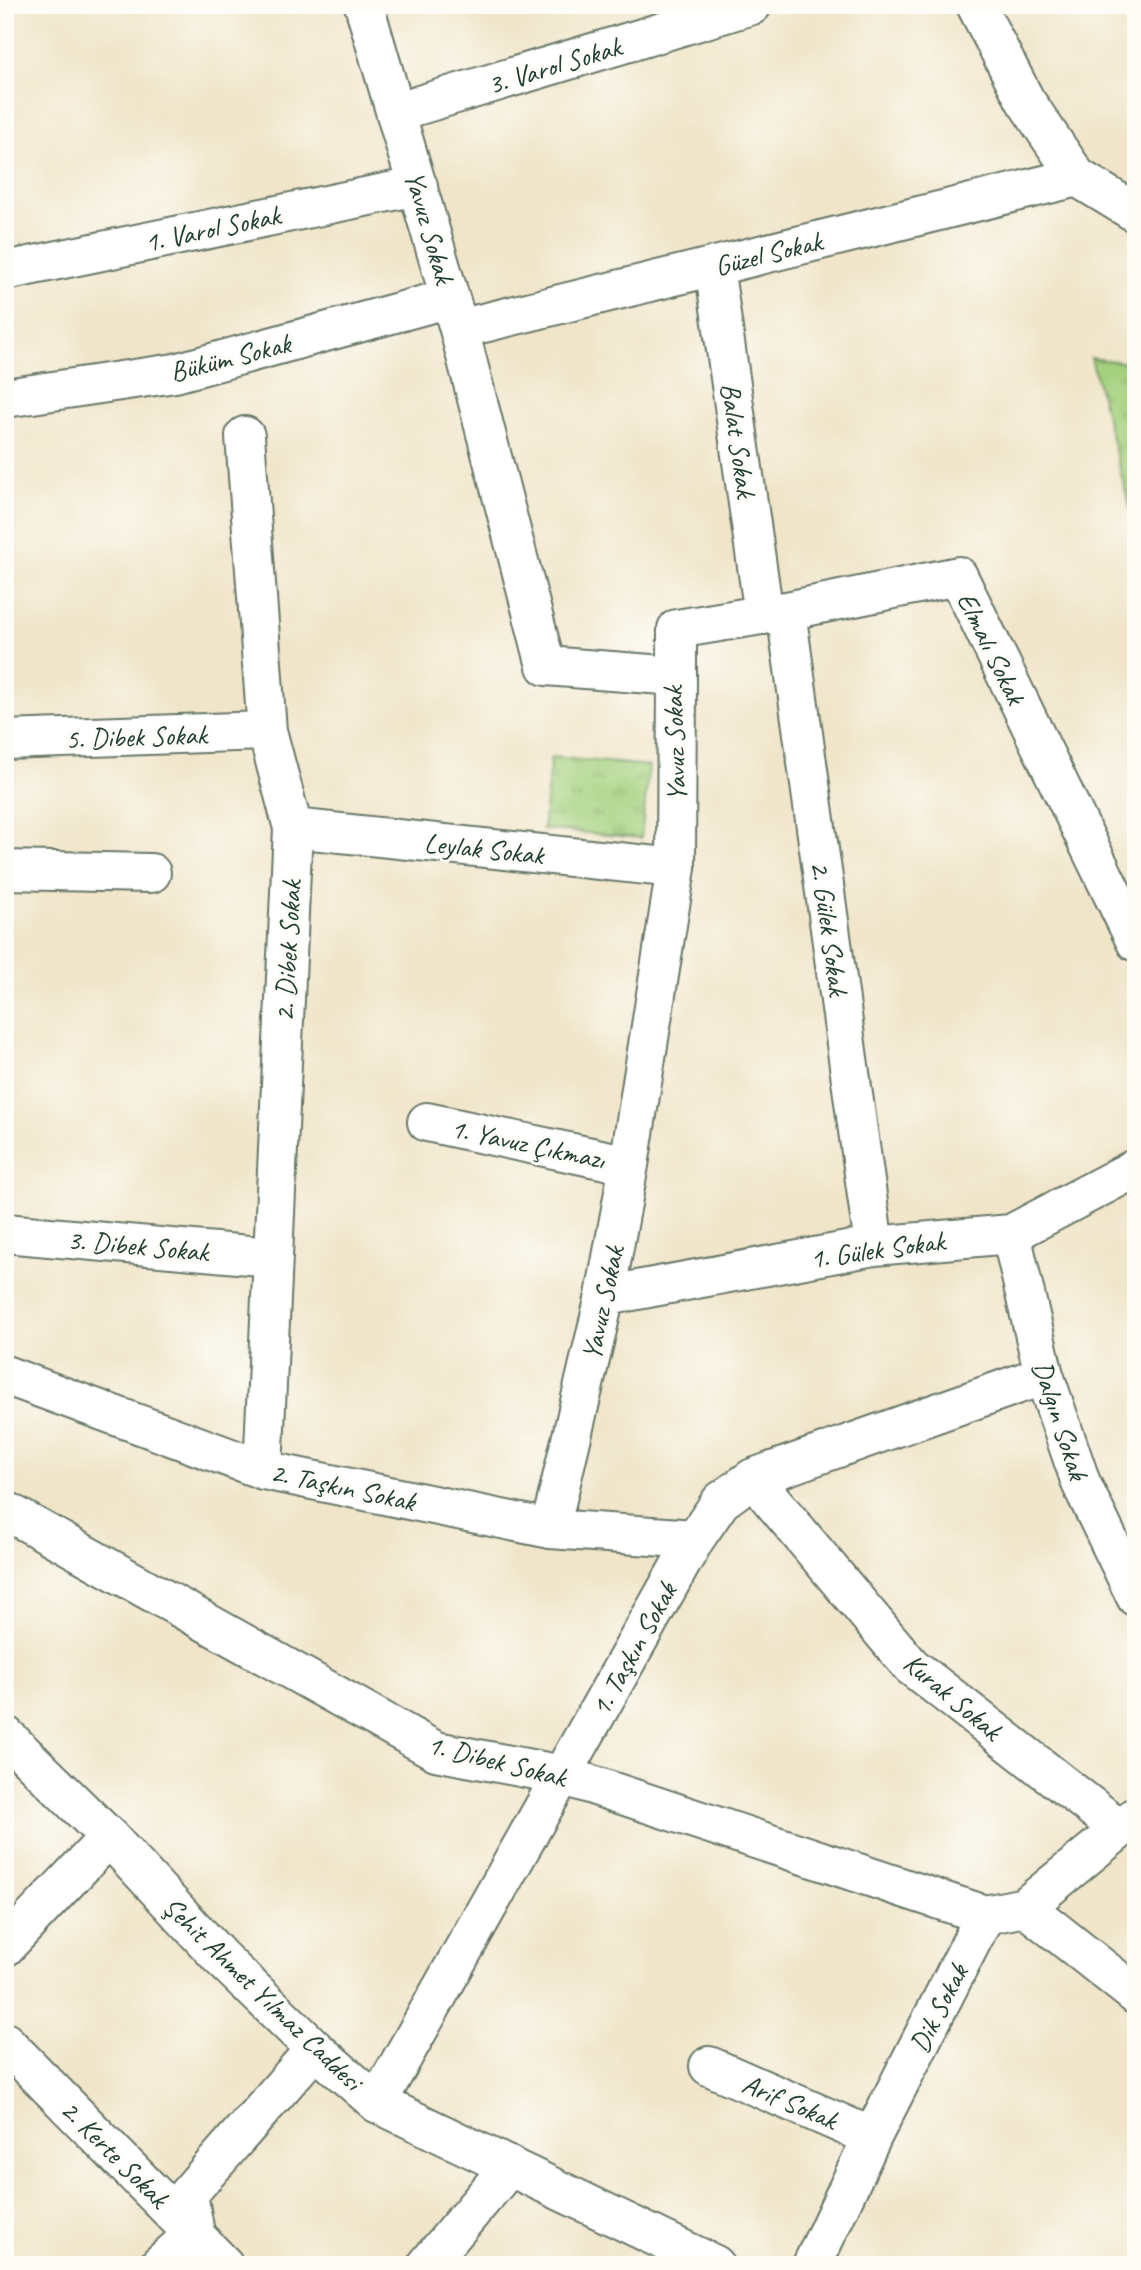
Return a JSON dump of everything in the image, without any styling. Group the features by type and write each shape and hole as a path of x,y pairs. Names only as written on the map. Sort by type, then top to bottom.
{"street":[{"name":"Yavuz Sokak","path":"364,5 455,313 546,666 677,676 676,868 629,1165 605,1296 550,1529"},
{"name":"3. Varol Sokak","path":"396,112 752,5"},
{"path":"976,5 1025,100 1077,177 1136,214"},
{"name":"Güzel Sokak","path":"455,313 714,266 1077,177"},
{"name":"1. Varol Sokak","path":"5,271 418,186"},
{"name":"Balat Sokak","path":"714,266 775,613"},
{"name":"Büküm Sokak","path":"5,398 175,373 455,313"},
{"name":"2. Dibek Sokak","path":"245,436 267,731 293,828 263,1470"},
{"name":"Elmalı Sokak","path":"677,676 677,629 775,613 958,576 1136,942"},
{"name":"2. Gülek Sokak","path":"775,613 874,1246"},
{"name":"5. Dibek Sokak","path":"5,740 267,731"},
{"name":"Leylak Sokak","path":"293,828 676,868"},
{"path":"5,870 151,873"},
{"name":"1. Yavuz Çıkmazı","path":"426,1122 629,1165"},
{"name":"1. Gülek Sokak","path":"605,1296 874,1246 1011,1234 1136,1168"},
{"name":"3. Dibek Sokak","path":"5,1233 271,1257"},
{"name":"Dalgın Sokak","path":"1011,1234 1044,1375 1081,1483 1136,1597"},
{"name":"2. Taşkın Sokak","path":"5,1375 263,1470 550,1529 695,1539"},
{"name":"1. Taşkın Sokak","path":"377,2103 695,1539 721,1501 753,1478 1044,1375"},
{"name":"Kurak Sokak","path":"753,1478 911,1666 1128,1822"},
{"name":"1. Dibek Sokak","path":"5,1510 436,1751 562,1775 985,1915"},
{"name":"Şehit Ahmet Yılmaz Caddesi","path":"5,1735 109,1838 220,1957 315,2049 377,2103 715,2265"},
{"path":"985,1915 1025,1907 1128,1822"},
{"path":"5,1947 109,1838"},
{"path":"1025,1907 1136,1995"},
{"name":"Dik Sokak","path":"813,2265 872,2137 985,1915"},
{"name":"2. Kerte Sokak","path":"5,2042 224,2265"},
{"path":"159,2265 195,2233 188,2194 315,2049"},
{"name":"Arif Sokak","path":"709,2066 872,2137"},
{"path":"426,2265 510,2166"}],"green space":[{"path":"1091,358 1136,364 1136,531"},
{"path":"551,757 649,766 641,838 543,829"}]}
